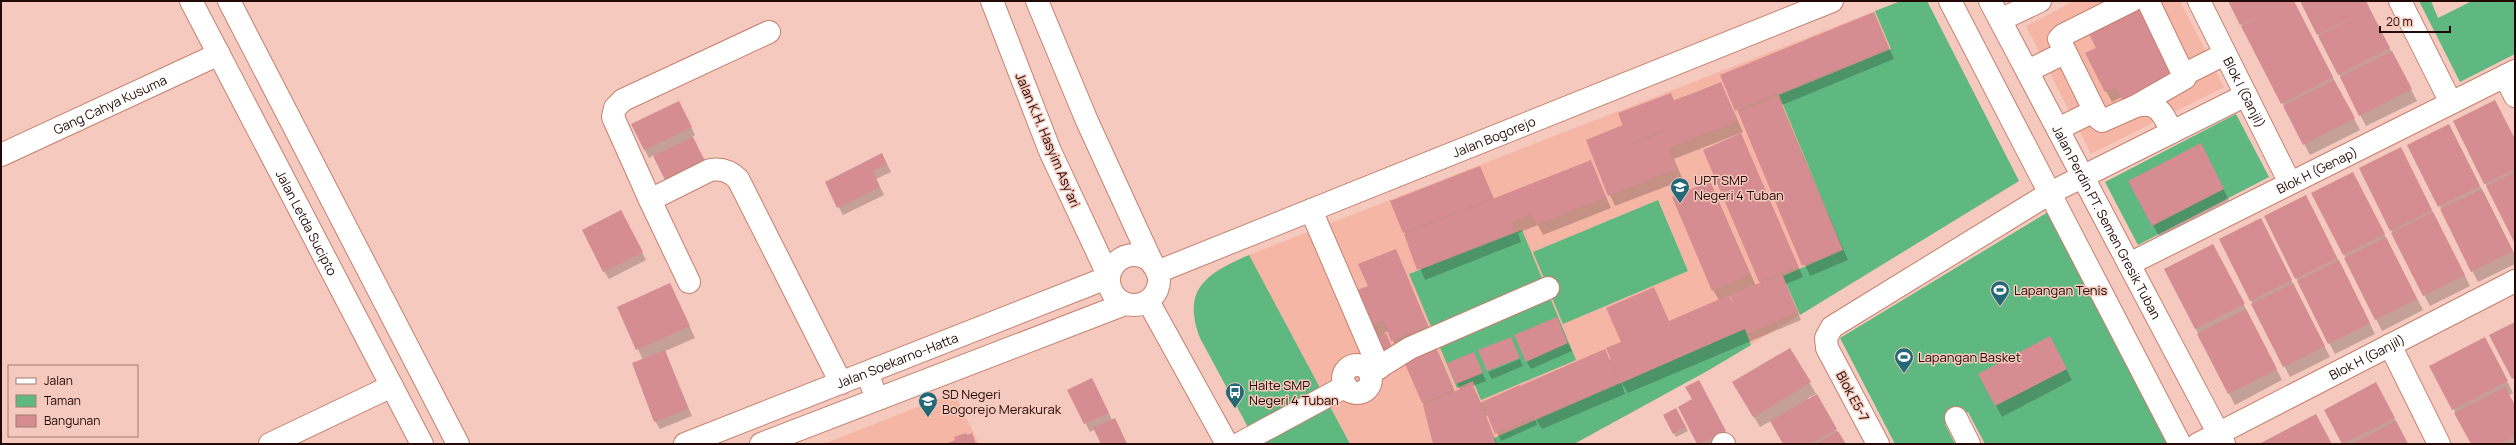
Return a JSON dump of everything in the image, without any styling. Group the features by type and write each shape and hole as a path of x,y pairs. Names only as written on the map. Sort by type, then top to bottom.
{"main road":[{"name":"Jalan Letda Sucipto","path":"191,1 422,444"},
{"path":"228,1 458,444"},
{"name":"Jalan K.H. Hasyim Asy'ari","path":"992,1 1050,151 1109,277"},
{"path":"761,444 1125,304 1132,305 1148,301 1157,288 1155,269 1087,121 1037,1"},
{"name":"Jalan Bogorejo","path":"1155,269 1311,210 1832,1"},
{"path":"1950,1 2180,444"},
{"name":"Jalan Perdin PT. Semen Gresik Tuban","path":"1990,1 2221,439"},
{"path":"2000,20 2040,1"},
{"path":"2092,20 2101,12 2104,1"},
{"path":"2131,1 2062,36 2059,42 2094,111 2098,118 2104,121 2183,81 2185,74 2155,3"},
{"name":"Blok I (Ganjil)","path":"2199,1 2290,183"},
{"path":"2400,1 2451,103"},
{"path":"689,282 614,122 615,108 623,100 769,32"},
{"path":"2028,71 2064,53"},
{"name":"Gang Cahya Kusuma","path":"1,155 219,54"},
{"path":"2185,74 2225,54"},
{"path":"2510,73 2515,96"},
{"name":"Blok H (Genap)","path":"2129,264 2510,73"},
{"path":"2050,193 2246,95"},
{"path":"2136,106 2147,104 2157,107 2172,132"},
{"path":"2058,129 2094,111"},
{"path":"650,200 710,170 721,169 733,174 743,185 841,383"},
{"name":"Blok E5-7","path":"1878,444 1827,348 1827,335 1834,325 2050,193"},
{"path":"1311,210 1374,370"},
{"path":"1125,304 1112,294 1109,277 1116,263 1127,257 1139,256 1155,269"},
{"name":"Jalan Soekarno-Hatta","path":"686,444 1109,277"},
{"name":"Blok H (Ganjil)","path":"2198,444 2221,439 2390,345 2515,281"},
{"path":"1239,444 1346,386 1344,376 1350,366 1362,366 1374,370 1410,348 1548,288"},
{"path":"1148,301 1227,444"},
{"path":"2390,345 2439,444"},
{"path":"867,373 877,399"},
{"path":"270,444 392,386"},
{"path":"1956,418 1969,444"}],"shaded area":[{"name":"UPT SMP Negeri 4 Tuban","path":"1901,1 1927,1 2019,181 1709,370 1574,444 1257,444 1195,325 1194,303 1197,291 1217,270 1249,255"},
{"path":"2074,1 2180,1 2224,87 2091,154 2026,26"},
{"name":"SD Negeri Bogorejo Merakurak","path":"954,393 979,444 823,444"}],"green space":[{"path":"1901,1 1927,1 2019,181 1800,315 1783,276 1843,250 1779,95 1891,49 1875,11"},
{"path":"2419,1 2431,1 2438,18 2472,1 2515,1 2515,54 2460,82"},
{"path":"2236,114 2269,177 2138,245 2105,182"},
{"path":"1658,200 1688,271 1563,324 1533,252"},
{"path":"2048,212 2169,444 1985,444 1968,412 1945,424 1955,444 1895,444 1840,338"},
{"path":"1522,230 1576,360 1481,400 1473,381 1457,388 1409,274"},
{"path":"1249,255 1350,444 1257,444 1200,338 1195,321 1194,306 1196,295 1202,284 1210,276 1221,269"},
{"path":"1745,329 1751,345 1709,370 1574,444 1496,444 1494,438"}],"building":[{"path":"2228,1 2294,1 2313,38 2261,65 2241,26 2266,12 2240,25"},
{"path":"2300,1 2366,1 2370,9 2317,35"},
{"path":"2139,6 2175,77 2124,103 2116,87 2105,92 2085,53 2096,48 2088,32"},
{"path":"2370,9 2390,48 2338,75 2318,36"},
{"path":"1874,12 1889,48 1735,111 1720,75"},
{"path":"2313,38 2333,77 2281,104 2261,65"},
{"path":"2392,51 2412,89 2359,116 2340,77"},
{"path":"2334,80 2355,118 2303,145 2283,106"},
{"path":"1721,82 1737,121 1669,148 1677,169 1608,196 1586,140 1623,125 1618,113 1671,93 1674,101","holes":["1668,103 1654,109 1663,132 1630,145 1626,135 1630,144 1662,131 1653,108"]},
{"path":"1777,96 1842,249 1802,266 1738,112"},
{"path":"2495,100 2515,139 2515,169 2484,184 2453,121"},
{"path":"679,101 692,127 644,150 631,124"},
{"path":"2449,124 2480,186 2438,207 2407,145"},
{"path":"1741,133 1798,266 1759,282 1703,150"},
{"path":"693,137 705,161 665,180 653,156"},
{"path":"2201,143 2224,189 2152,226 2128,181"},
{"path":"2401,147 2432,210 2390,231 2359,168"},
{"path":"882,153 887,164 873,171 880,187 837,208 825,182"},
{"path":"1591,160 1606,197 1536,225 1532,214 1512,222 1516,231 1417,270 1404,234"},
{"path":"1480,166 1493,198 1403,233 1390,201"},
{"path":"2353,172 2385,234 2343,255 2311,193"},
{"path":"2515,172 2515,244 2486,186"},
{"path":"1710,181 1750,274 1712,291 1672,197"},
{"path":"2482,189 2513,251 2471,272 2440,209"},
{"path":"2306,195 2337,258 2295,279 2264,216"},
{"path":"621,210 643,252 603,272 582,230"},
{"path":"2433,212 2465,275 2423,296 2391,233"},
{"path":"2261,218 2292,280 2250,301 2219,239"},
{"path":"2386,237 2417,299 2375,320 2344,258"},
{"path":"2213,244 2245,304 2195,329 2164,269"},
{"path":"1396,249 1428,326 1391,341 1383,320 1364,328 1349,293 1368,286 1358,264"},
{"path":"2339,260 2370,323 2328,344 2297,281"},
{"path":"1781,274 1798,312 1747,334 1745,328 1621,383 1606,348 1621,342 1606,308 1654,287 1669,321 1729,295 1736,310 1730,295"},
{"path":"670,283 690,326 636,350 617,307"},
{"path":"2293,283 2325,346 2283,367 2251,304"},
{"path":"2246,309 2277,369 2228,394 2197,334"},
{"path":"1557,317 1568,343 1526,362 1514,335"},
{"path":"2515,322 2515,378 2512,379 2489,335"},
{"path":"1386,333 1395,354 1382,359 1373,339"},
{"path":"2050,336 2067,369 1995,406 1978,374"},
{"path":"1511,337 1520,358 1487,371 1478,350"},
{"path":"2485,337 2508,381 2452,410 2429,366"},
{"path":"1434,343 1454,390 1422,403 1402,357"},
{"path":"1790,348 1811,382 1753,417 1732,382"},
{"path":"1605,349 1620,382 1535,419 1520,386"},
{"path":"665,350 688,409 654,422 632,363"},
{"path":"1474,352 1483,373 1456,384 1447,363"},
{"path":"1092,378 1109,413 1084,424 1067,390"},
{"path":"1699,380 1726,431 1700,444 1697,444 1678,407 1692,399 1685,387"},
{"path":"2376,382 2395,418 2342,444 2324,410"},
{"path":"1472,384 1490,426 1495,444 1433,444 1423,405"},
{"path":"1520,385 1533,417 1495,434 1482,402"},
{"path":"2505,387 2515,405 2515,436 2499,444 2471,444 2454,413"},
{"path":"1817,394 1837,429 1811,444 1783,444 1770,421"},
{"path":"1676,408 1686,427 1673,434 1663,415"},
{"path":"2316,414 2332,444 2259,444"},
{"path":"1115,418 1127,444 1101,444 1093,428"},
{"path":"2396,421 2408,444 2352,444"},
{"path":"1838,431 1846,444 1816,444"},
{"path":"966,433 967,435 972,433 976,444 946,444 955,440 954,437"}],"place":[{"name":"UPT SMP Negeri 4 Tuban","path":"1680,204"},
{"name":"Lapangan Tenis","path":"2000,307"},
{"name":"Lapangan Basket","path":"1904,374"},
{"name":"Halte SMP Negeri 4 Tuban","path":"1235,409"},
{"name":"SD Negeri Bogorejo Merakurak","path":"928,418"}]}
